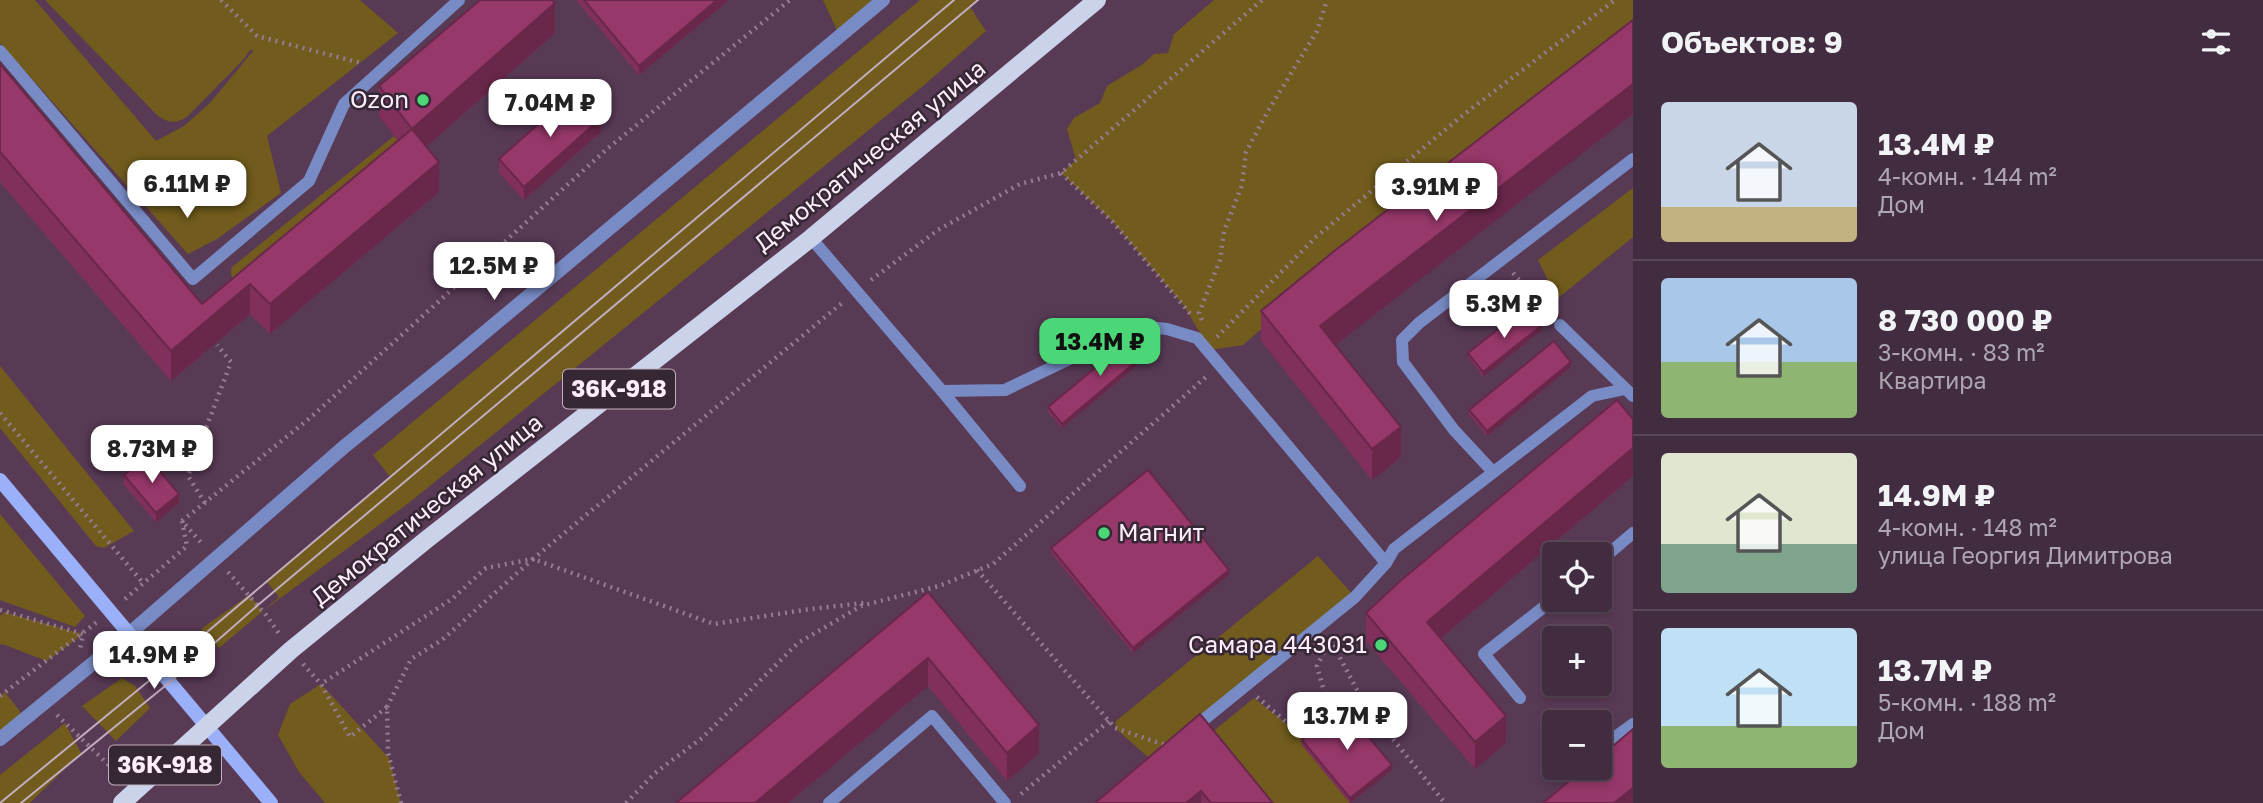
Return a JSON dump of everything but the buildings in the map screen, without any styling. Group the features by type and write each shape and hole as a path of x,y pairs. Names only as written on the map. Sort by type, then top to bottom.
{"main road":[{"name":"Демократическая улица","path":"122,803 290,650 811,238 1097,0"},
{"path":"0,480 271,803"}],"street":[{"path":"0,739 130,633 345,446 883,0"}],"lane":[{"path":"0,51 193,279 309,181 344,104 451,2"},
{"path":"1493,472 1454,430 1403,362 1402,340 1419,323 1633,159"},
{"path":"811,238 1020,486"},
{"path":"1560,325 1629,393"},
{"path":"942,391 1005,390 1138,326 1167,329 1196,338 1386,563"},
{"path":"1180,738 1355,597 1386,563 1394,549 1493,472 1592,396 1629,393"},
{"path":"1612,551 1633,533"},
{"path":"1520,698 1484,654 1542,608"},
{"path":"829,803 932,716 1005,803"},
{"path":"1612,739 1633,724"}],"path":[{"path":"221,0 257,36 361,63"},
{"path":"182,521 310,418 607,149 790,0"},
{"path":"877,602 714,624 533,559 486,568 452,599 321,684 350,737 387,708 411,659 442,640 533,559 857,290 938,230 1020,184 1061,173 1262,0"},
{"path":"1061,173 1112,221 1201,323 1199,313 1220,260 1224,231 1242,185 1246,152 1317,31 1327,0"},
{"path":"1208,332 1213,341 1316,237 1463,115 1615,0"},
{"path":"1500,260 1560,325"},
{"path":"205,503 188,476 231,362 217,345"},
{"path":"626,803 655,773 702,738 798,643 861,606 939,586 993,564 1219,365"},
{"path":"0,413 143,583"},
{"path":"977,570 1115,728 1165,745 1180,738"},
{"path":"0,696 83,634"},
{"path":"1254,698 1257,696 1301,735 1329,709 1317,666 1329,638 1365,705 1445,803"},
{"path":"387,708 388,752 401,803"}],"shaded area":[{"path":"0,0 35,0 156,141 184,126 210,103 253,51 251,49 187,117 176,122 169,121 158,116 45,0 360,0 398,33 267,136 281,193 217,239 188,254 0,43"},
{"path":"823,0 883,0 840,37"},
{"path":"920,0 978,0 970,7 986,31 923,86 410,502 263,611 279,597 266,581 390,477 373,455"},
{"path":"1214,0 1633,0 1633,27 1358,244 1243,345 1210,350 1184,306 1112,221 1061,173 1076,160 1067,129 1074,118 1100,103 1107,86 1154,54 1168,53 1174,34"},
{"path":"394,136 412,159 232,283 231,268"},
{"path":"1633,188 1633,237 1557,299 1538,260"},
{"path":"0,366 134,531 104,548 96,546 0,428"},
{"path":"0,514 85,616 75,627 0,600"},
{"path":"1318,556 1355,597 1149,758 1115,728 1116,721"},
{"path":"249,595 263,611 219,648 201,629"},
{"path":"4,612 83,634 47,661 0,645 0,616"},
{"path":"122,678 135,686 150,708 116,741 82,706"},
{"path":"321,684 389,758 401,803 325,803 299,772 278,735 290,704"},
{"path":"5,692 25,718 0,739 0,696"},
{"path":"1254,698 1301,735 1302,745 1350,803 1250,803 1200,742"},
{"path":"65,723 81,753 30,803 0,803 0,775"}],"tram line":[{"path":"0,803 161,671 954,0"},
{"path":"21,803 170,682 978,0"}],"place":[{"name":"Ozon","path":"423,100"},
{"name":"Магнит","path":"1104,533"},
{"name":"Самара 443031","path":"1381,645"}]}
